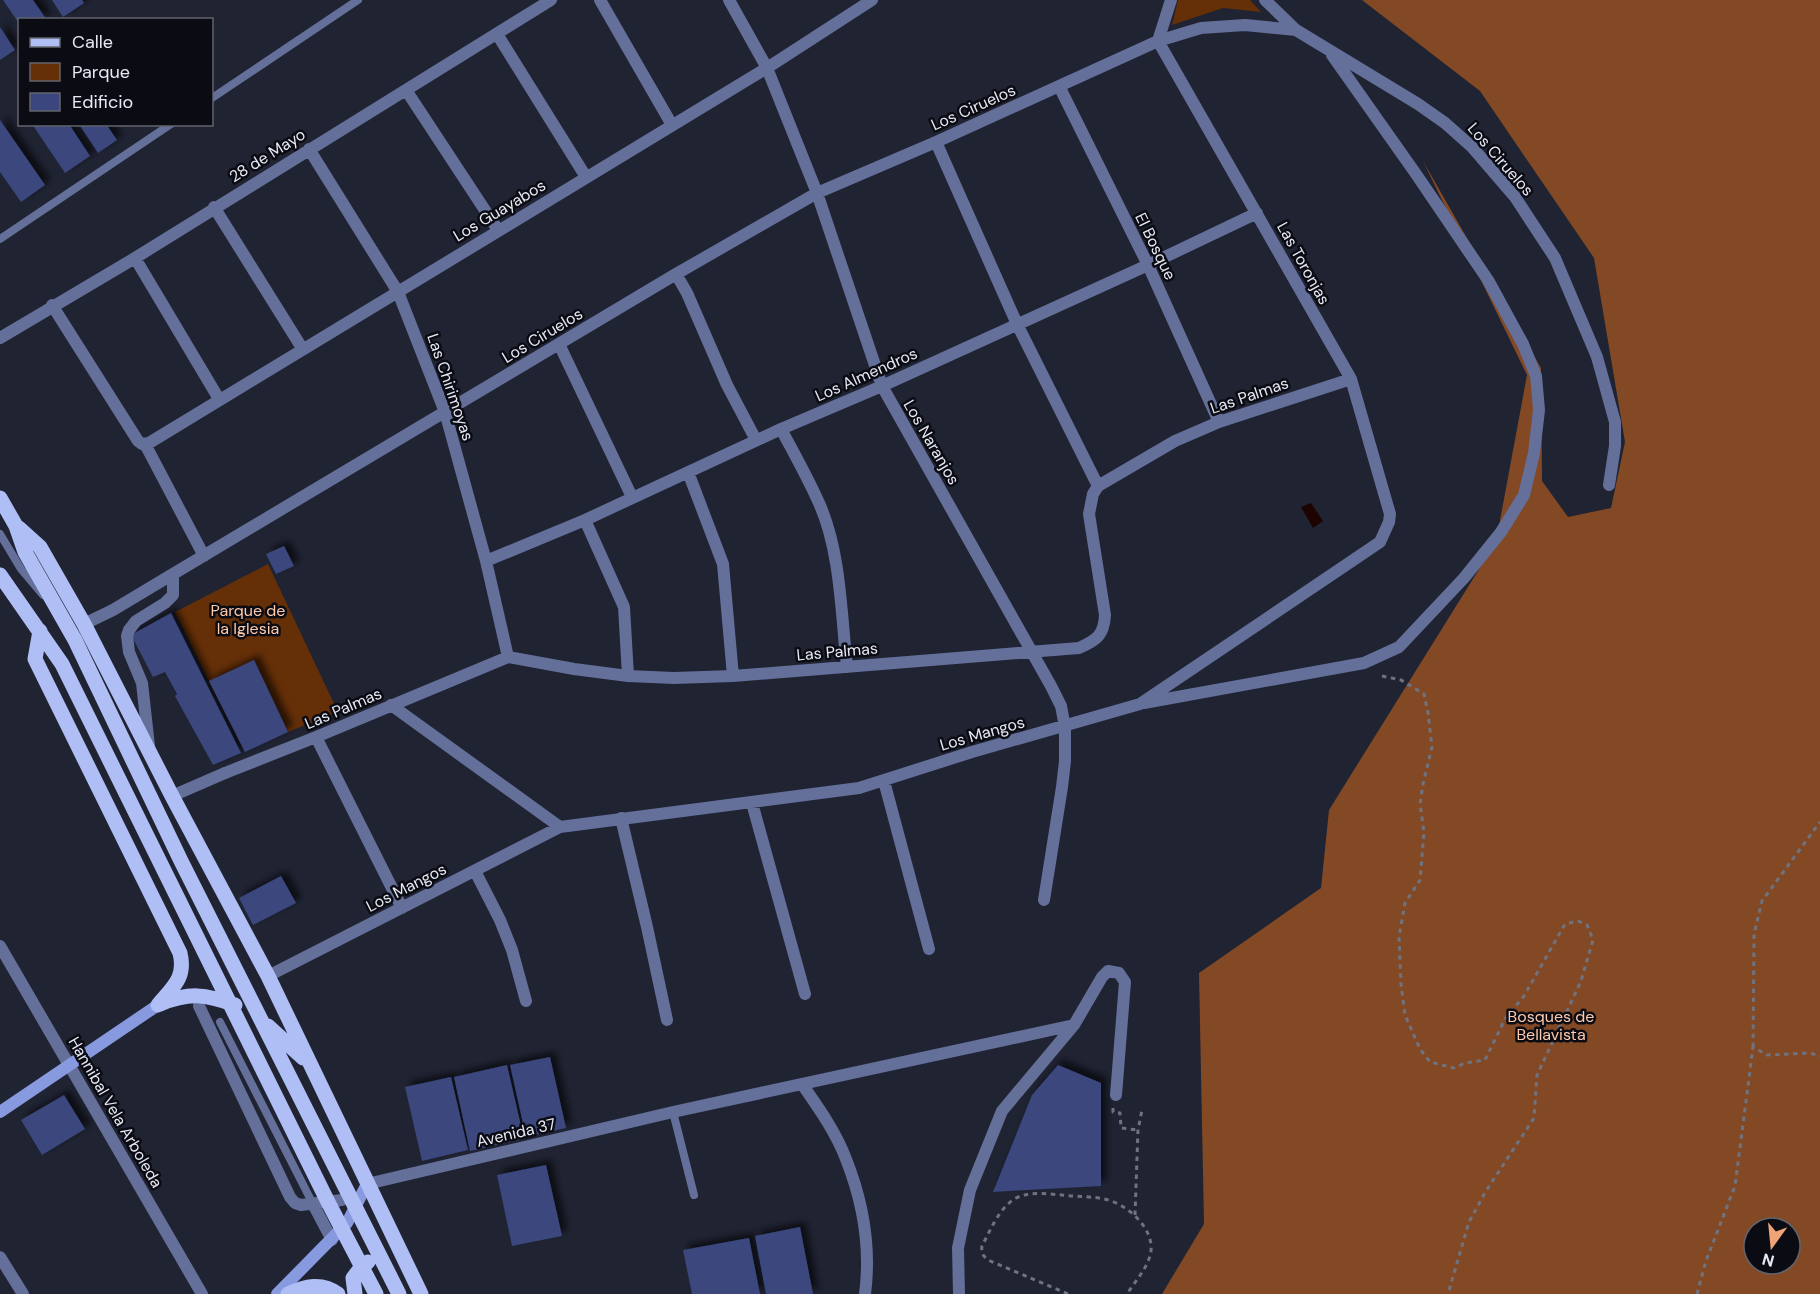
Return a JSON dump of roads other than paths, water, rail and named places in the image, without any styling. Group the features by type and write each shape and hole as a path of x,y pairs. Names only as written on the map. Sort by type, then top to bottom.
{"main road":[{"path":"0,498 16,526 25,552 75,640 181,861 399,1294"},
{"path":"16,526 40,547 84,624 268,976 421,1294"},
{"path":"0,575 62,664 323,1192 376,1294"},
{"path":"40,631 35,659 180,953 183,965 180,977 158,1005"},
{"path":"169,931 193,938 212,934 225,917 226,894"},
{"path":"0,1112 158,1005 187,996 210,996 236,1005 266,1024 310,1065"},
{"path":"236,1005 252,1027 342,1200 347,1223"},
{"path":"277,1294 347,1223 367,1184"},
{"path":"355,1294 353,1278 363,1264 384,1256 394,1257 407,1264"},
{"path":"288,1294 306,1287 321,1286 338,1294"}],"street":[{"name":"28 de Mayo","path":"0,338 52,305 135,258 551,0"},
{"path":"600,0 672,125"},
{"name":"Los Naranjos","path":"729,0 767,68 817,193 882,386 1052,686 1061,706 1065,726 1065,760 1044,900"},
{"name":"Los Guayabos","path":"144,444 767,68 872,0"},
{"path":"1158,41 1171,0"},
{"path":"1265,0 1296,30"},
{"name":"Los Ciruelos","path":"84,624 113,610 676,274 817,193 936,142 1158,41 1201,28 1245,25 1296,30 1418,105 1445,123 1472,147 1515,197 1555,258 1597,357 1615,422 1615,446 1610,485"},
{"path":"496,34 586,177"},
{"name":"Las Toronjas","path":"1158,41 1351,379 1390,514 1380,542 1370,549"},
{"path":"1140,704 1364,663 1399,647 1471,569 1501,532 1524,495 1534,453 1539,410 1536,376 1523,344 1488,280 1329,51"},
{"name":"El Bosque","path":"1059,86 1148,266 1219,422"},
{"path":"406,90 498,230"},
{"path":"936,142 1017,324 1098,486"},
{"name":"Las Chirimoyas","path":"309,149 398,292 445,412 486,561 508,657"},
{"path":"214,207 302,348"},
{"name":"Los Almendros","path":"486,561 585,520 756,440 1148,266 1257,213"},
{"path":"135,258 219,399"},
{"path":"676,274 727,385 756,440"},
{"path":"52,305 138,441 144,444 204,556"},
{"path":"559,344 632,497"},
{"name":"Las Palmas","path":"172,796 508,657 628,676 674,678 733,676 1079,648 1092,642 1101,634 1104,625 1105,615 1089,514 1093,494 1098,486 1175,441 1219,422 1351,379"},
{"path":"781,429 820,504 830,538 836,563 847,667"},
{"path":"688,472 723,564 733,676"},
{"path":"585,520 624,607 628,676"},
{"name":"Los Mangos","path":"268,976 560,828 621,818 859,788 972,752 1140,704 1370,549"},
{"path":"149,749 142,683 129,652 127,636 136,621 165,603 173,595 173,574"},
{"path":"391,705 560,828"},
{"path":"316,737 402,908"},
{"path":"884,781 929,949"},
{"path":"752,803 805,994"},
{"path":"621,818 667,1020"},
{"path":"475,871 512,950 526,1002"},
{"name":"Hannibal Vela Arboleda","path":"0,946 202,1294"},
{"path":"959,1294 958,1248 970,1190 996,1122 1002,1111 1074,1025 1102,977 1108,971 1119,973 1125,982 1116,1095"},
{"path":"200,1006 290,1197 295,1203 301,1205 342,1200"},
{"name":"Avenida 37","path":"367,1184 673,1112 1074,1025"},
{"path":"802,1084 846,1157 857,1191 867,1250 865,1294"},
{"path":"313,1204 332,1240"},
{"path":"0,1257 23,1294"}],"lane":[{"path":"213,97 358,0"},
{"path":"0,239 168,126"},
{"path":"0,534 21,568 61,617"},
{"path":"220,1022 313,1204"},
{"path":"673,1112 694,1195"}],"park label":[{"name":"Parque de la Iglesia","path":"248,619"},
{"name":"Bosques de Bellavista","path":"1551,1025"}]}
